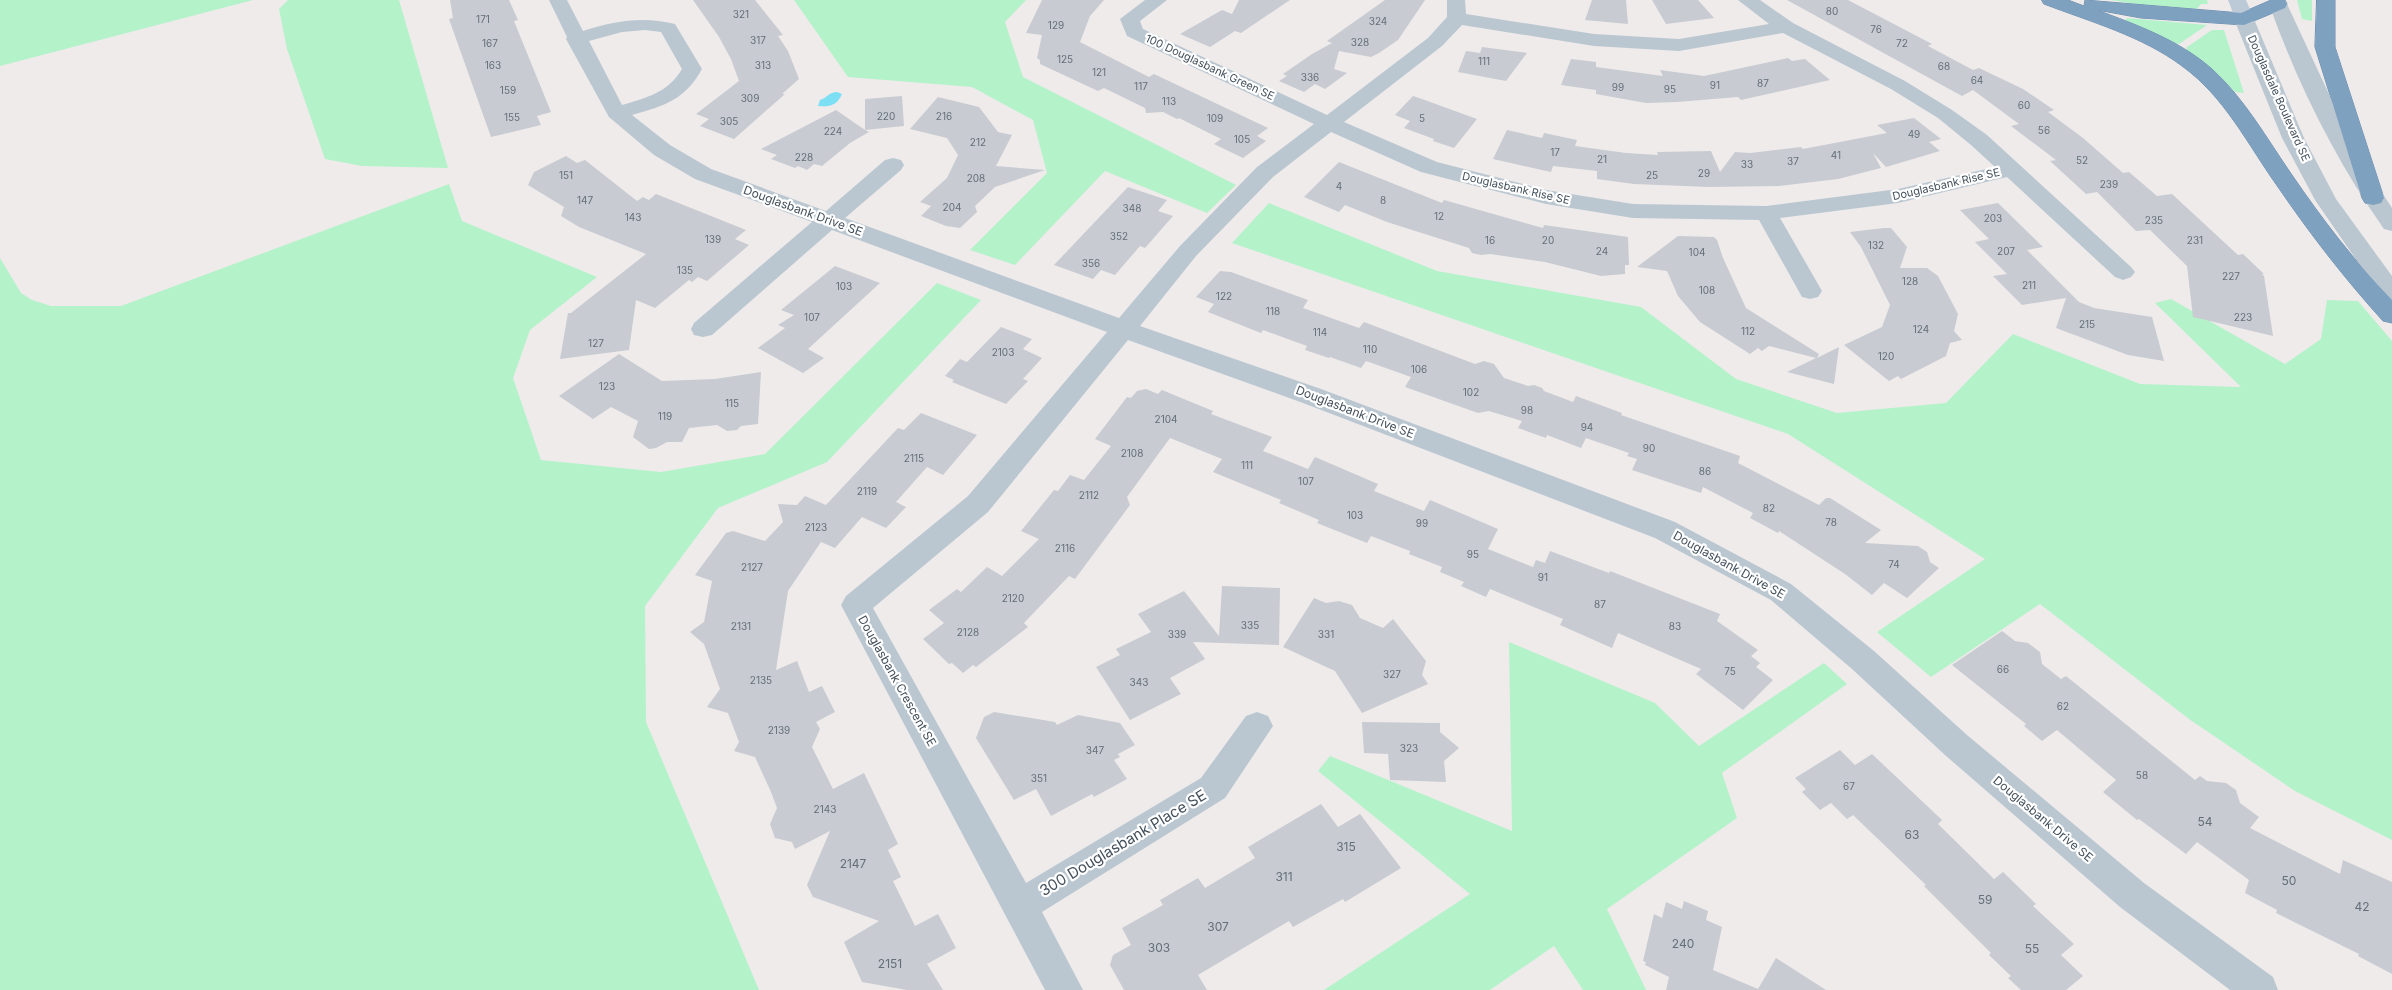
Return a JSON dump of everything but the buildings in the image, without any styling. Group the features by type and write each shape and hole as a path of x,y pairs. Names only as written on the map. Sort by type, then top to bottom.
{"highway":[{"path":"2051,0 2159,44 2186,59 2207,75 2225,93 2287,184 2329,241 2372,295 2392,315"},
{"path":"2073,0 2140,12 2240,9 2278,2"},
{"path":"2326,0 2325,47 2373,198"}],"street":[{"name":"Douglasbank Drive SE","path":"558,0 576,39 616,113 662,150 703,174 1123,329 1312,396 1665,530 1781,592 1863,660 1956,745 2132,895 2260,990"},
{"name":"100 Douglasbank Green SE","path":"1158,0 1130,19 1134,32 1328,123"},
{"name":"Douglasbank Rise SE","path":"1747,0 1786,27 1898,85 1945,114 1979,140 2010,170"},
{"path":"2278,2 2286,26 2330,119 2373,198 2392,224"},
{"path":"1123,329 1188,251 1265,172 1435,42 1456,9 1594,40 1679,45 1786,27"},
{"name":"Douglasdale Boulevard SE","path":"2240,9 2293,138 2326,200 2392,294"},
{"path":"576,39 625,25 652,22 668,28 692,69 686,82 668,96 616,113"},
{"name":"Douglasbank Rise SE","path":"1328,123 1428,167 1546,197 1633,211 1766,213 1898,196 2010,170"},
{"path":"703,330 830,222 893,165"},
{"path":"2010,170 2123,272"},
{"path":"1766,213 1810,291"},
{"name":"Douglasbank Crescent SE","path":"1065,990 856,605 978,504 1123,329"},
{"name":"300 Douglasbank Place SE","path":"1020,906 1213,788 1258,726"}],"green space":[{"path":"0,0 253,0 0,66"},
{"path":"288,0 399,0 448,168 362,166 325,159 287,49 279,9"},
{"path":"794,0 1026,0 1005,22 1023,77 1236,185 1207,213 1105,171 1015,265 970,250 1047,173 1033,120 972,87 848,77"},
{"path":"2111,0 2207,0 2208,4 2201,4 2197,9"},
{"path":"2297,0 2312,0 2312,21 2302,19"},
{"path":"2127,18 2207,25 2179,44 2172,43 2124,22"},
{"path":"2212,30 2224,30 2244,93 2235,92 2215,72 2186,51 2187,47"},
{"path":"449,184 462,221 597,277 530,330 513,378 541,460 661,472 765,454 937,283 981,300 827,462 718,508 645,606 646,722 759,990 0,990 0,258 21,293 32,300 51,306 121,306"},
{"path":"1269,203 1437,271 1641,307 1736,379 1837,413 1946,403 2013,334 2140,384 2241,387 2155,303 2171,299 2285,364 2321,339 2327,300 2358,301 2392,341 2392,840 2295,791 2189,719 2040,604 1931,677 1877,632 1985,559 1788,434 1232,243"},
{"path":"1509,642 1655,703 1699,746 1824,663 1847,684 1722,773 1737,818 1607,909 1646,990 1583,990 1554,946 1490,990 1324,990 1470,894 1318,771 1330,756 1512,831"}],"water":[{"path":"837,92 842,94 838,101 829,106 818,106 820,100"}]}
